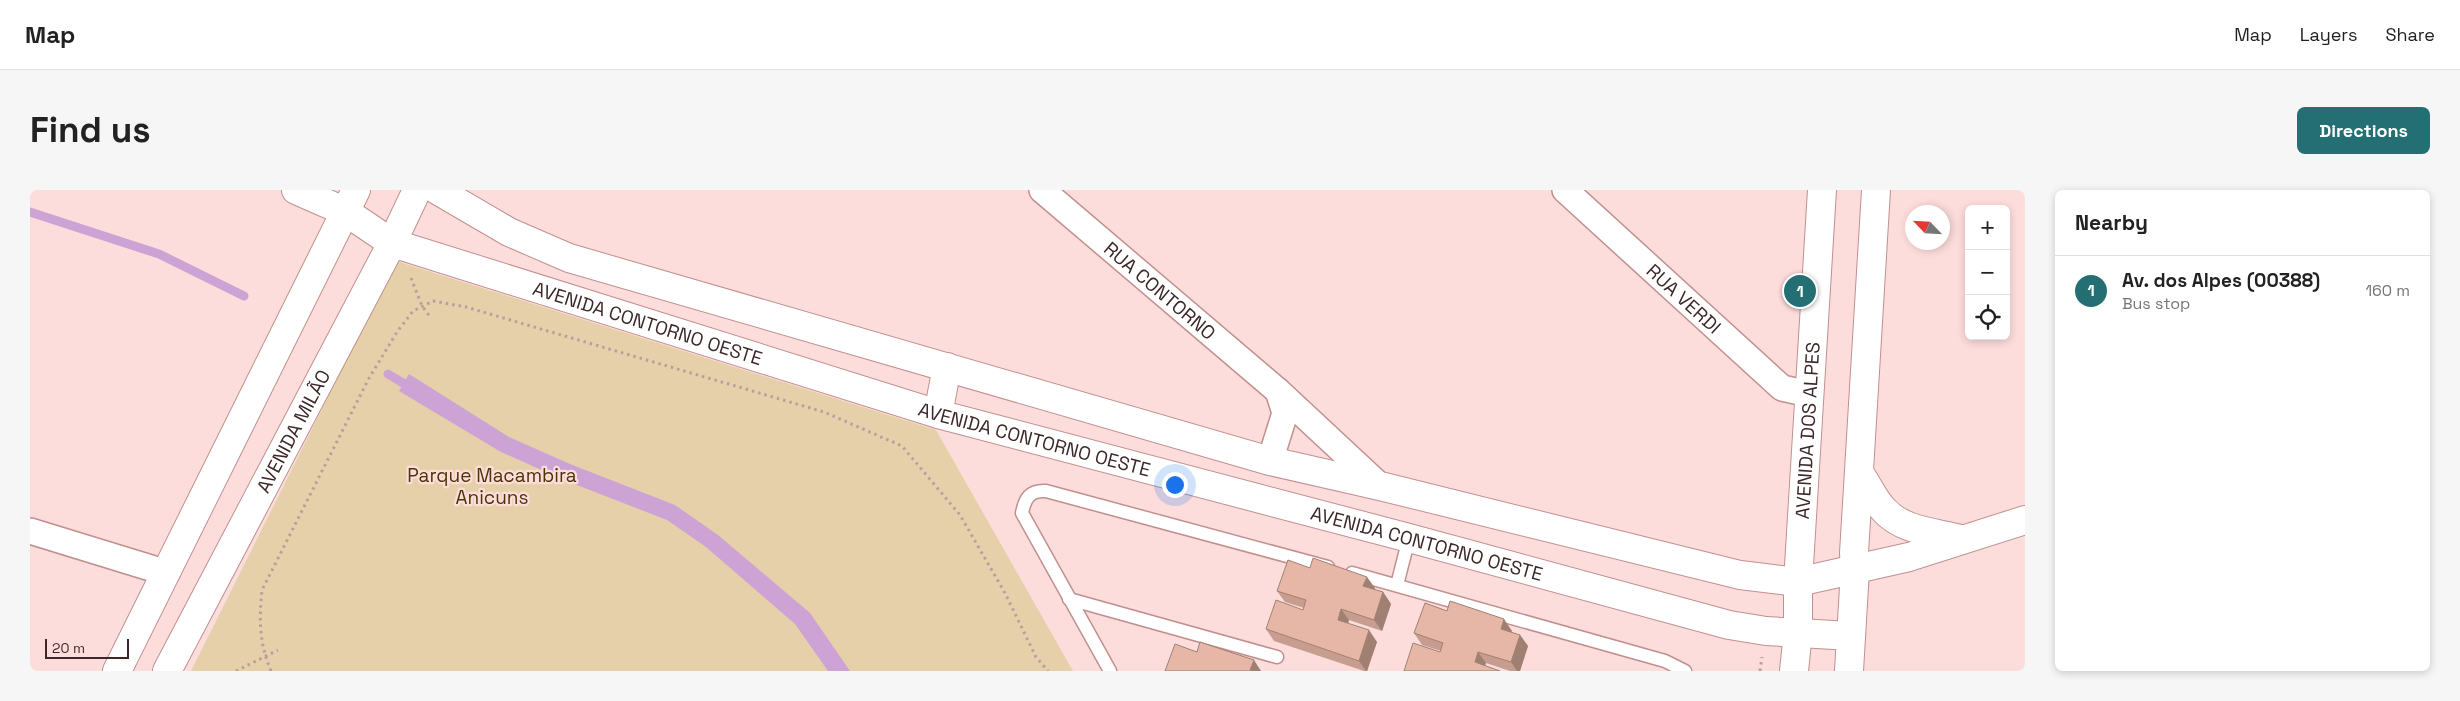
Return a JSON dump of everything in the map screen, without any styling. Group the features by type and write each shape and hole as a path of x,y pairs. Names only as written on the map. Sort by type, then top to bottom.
{"main road":[{"name":"AVENIDA CONTORNO OESTE","path":"296,190 351,201 392,243 938,414 1409,538 1728,625 1852,636"},
{"name":"AVENIDA MILÃO","path":"167,671 392,243 417,190"},
{"path":"437,190 508,232 569,258 1270,461 1380,486 1740,575 1798,582 1909,556 1960,538 2025,520"},
{"name":"AVENIDA DOS ALPES","path":"1794,671 1798,632 1798,582 1822,190"},
{"path":"1849,671 1855,570 1854,553 1876,190"},
{"path":"117,671 351,201"},
{"path":"938,414 947,367"},
{"path":"1860,474 1884,510 1898,522 1916,529 1960,538"}],"street":[{"name":"RUA CONTORNO","path":"1042,190 1278,392 1380,486"},
{"name":"RUA VERDI","path":"1565,190 1782,388 1809,394"},
{"path":"1270,461 1285,413 1278,392"},
{"path":"30,530 167,573"}],"lane":[{"path":"1110,671 1022,513 1027,496 1035,490 1046,491 1397,585 1665,661 1685,671"},
{"path":"1397,585 1409,538"},
{"path":"1069,599 1276,657"}],"path":[{"path":"409,273 422,306 431,318"},
{"path":"271,671 265,657 259,625 262,590 368,380 397,332 413,311 433,301 466,307 824,412 902,446 960,515 1004,593 1036,656 1048,671"},
{"path":"236,671 278,650"}],"green space":[{"name":"Parque Macambira Anicuns","path":"396,261 936,430 1073,671 191,671"}],"shaded area":[{"path":"409,374 509,437 570,464 675,505 718,535 810,613 850,671 828,671 795,624 706,547 667,520 564,480 501,452 399,391"}],"building":[{"path":"1313,558 1367,577 1363,586 1383,592 1374,620 1341,609 1338,620 1369,630 1359,661 1266,629 1276,600 1303,610 1306,600 1277,591 1288,560 1310,568"},
{"path":"1450,601 1504,619 1501,629 1520,635 1511,662 1478,652 1475,662 1500,671 1404,671 1413,643 1440,652 1443,643 1414,633 1425,603 1447,611"},
{"path":"1200,642 1254,660 1250,670 1255,671 1165,671 1175,644 1197,652"}],"waterway":[{"path":"30,212 159,254 244,296"},
{"path":"388,374 413,389"}],"place":[{"name":"Av. dos Alpes (00388)","path":"1800,291"}]}
